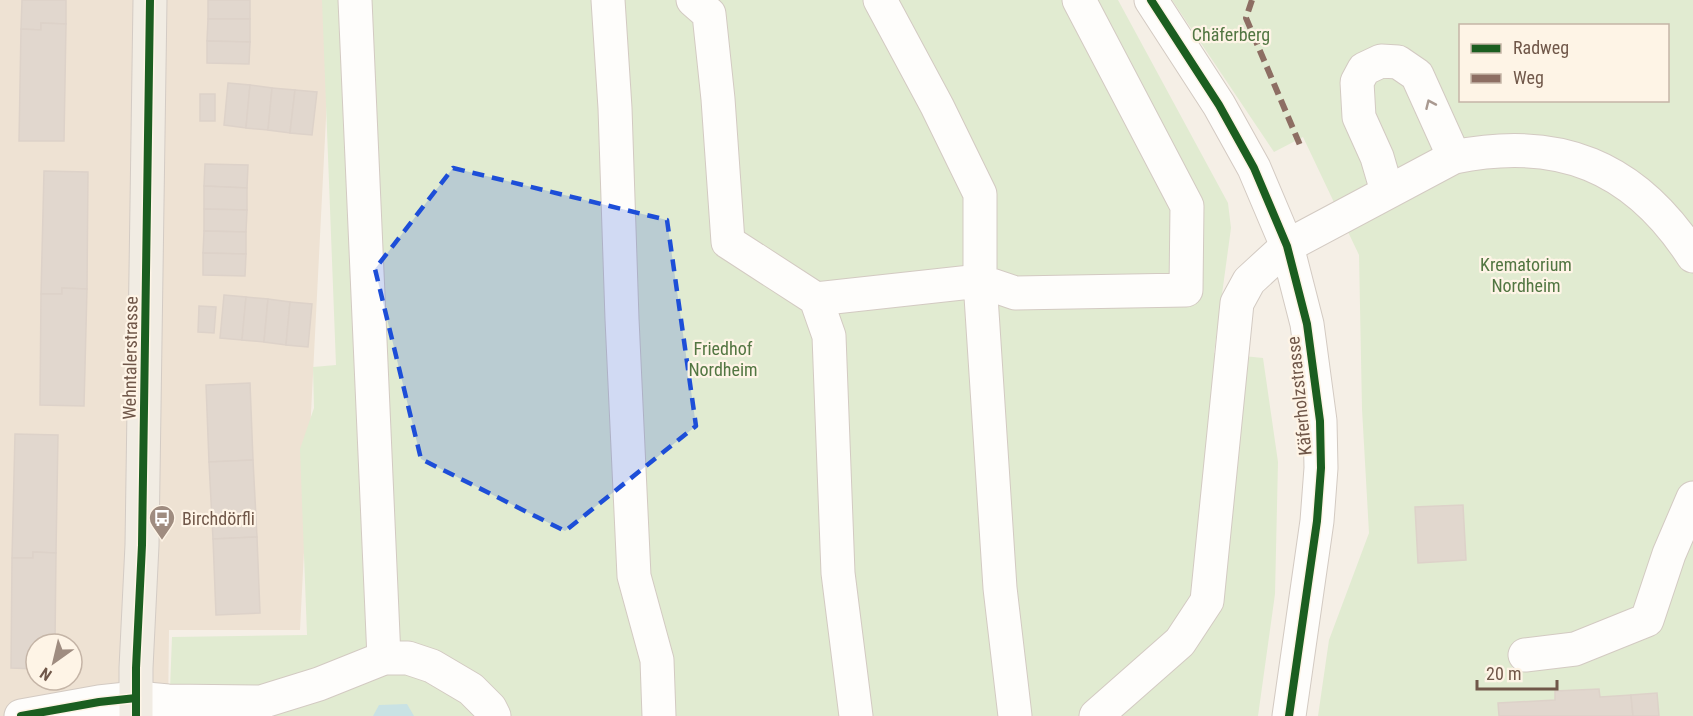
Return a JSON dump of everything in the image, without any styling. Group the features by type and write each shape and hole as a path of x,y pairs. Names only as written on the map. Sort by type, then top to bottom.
{"main road":[{"name":"Wehntalerstrasse","path":"136,707 142,545 150,0"}],"street":[{"path":"355,0 384,658"},
{"path":"608,0 615,108 621,319 634,576 657,660 659,716"},
{"path":"693,0 710,14 728,242 816,299 829,336 838,573 856,716"},
{"path":"880,0 938,106 980,194 980,281 1000,588 1015,716"},
{"path":"816,299 980,281 1016,292 1186,290 1187,206 1079,0"},
{"name":"Käferholzstrasse","path":"1151,0 1219,105 1254,168 1287,246 1309,341 1320,421 1321,468 1317,521 1289,716"},
{"path":"1387,192 1377,157 1359,117 1358,82 1364,69 1380,61 1398,62 1417,75 1454,157"},
{"path":"1096,716 1180,642 1207,601 1237,303 1249,280 1287,246 1454,157 1478,152 1551,152 1592,165 1622,181 1643,196 1663,214 1693,256"},
{"path":"1525,655 1575,649 1647,620 1669,554 1693,498"},
{"path":"21,716 99,702 136,707 162,701 261,702 319,684 384,658 408,658 432,666 471,689 490,708 494,716"}],"highlighted area":[{"path":"453,168 667,220 696,426 565,531 421,459 375,269"}],"shaded area":[{"path":"0,0 332,0 300,630 169,630 168,716 0,716"}],"green space":[{"name":"Friedhof Nordheim","path":"322,0 1118,0 1228,203 1231,228 1214,353 1263,358 1278,462 1275,594 1258,716 169,716 172,637 307,635 300,449 314,408 313,367 336,365"},
{"name":"Krematorium Nordheim","path":"1172,0 1693,0 1693,716 1318,716 1329,640 1369,533 1362,409 1359,255 1303,137 1274,152"}],"water":[{"path":"407,704 414,716 373,716 379,705"}],"building":[{"path":"22,0 66,0 66,24 41,23 41,30 21,29"},
{"path":"208,0 250,0 250,19 208,19"},
{"path":"208,19 250,19 250,42 207,41"},
{"path":"41,23 66,24 64,141 19,141 21,29 41,30"},
{"path":"207,41 250,42 249,64 207,63"},
{"path":"228,83 250,85 246,128 224,125"},
{"path":"250,85 272,88 268,130 246,128"},
{"path":"272,88 295,90 290,133 268,130"},
{"path":"295,90 317,92 312,135 290,133"},
{"path":"200,94 215,94 215,121 200,121"},
{"path":"205,164 248,165 247,188 204,186"},
{"path":"44,171 88,172 87,289 62,288 62,294 41,294"},
{"path":"204,186 247,188 247,210 204,209"},
{"path":"204,209 247,210 246,232 204,231"},
{"path":"204,231 246,232 246,254 203,253"},
{"path":"203,253 246,254 245,276 203,275"},
{"path":"62,288 87,289 84,406 40,405 41,294 62,294"},
{"path":"224,295 246,297 242,340 220,338"},
{"path":"246,297 268,299 264,342 242,340"},
{"path":"268,299 290,302 286,345 264,342"},
{"path":"290,302 312,304 308,347 286,345"},
{"path":"199,306 216,307 214,333 198,332"},
{"path":"250,383 253,460 209,462 206,385"},
{"path":"15,434 58,435 56,553 33,552 33,558 12,558"},
{"path":"253,460 257,537 213,539 209,462"},
{"path":"1463,505 1466,560 1418,563 1415,507"},
{"path":"257,537 260,613 216,615 213,539"},
{"path":"33,552 56,553 55,632 24,632 24,669 11,668 12,558 33,558"},
{"path":"1599,689 1600,697 1631,695 1633,716 1499,716 1498,703 1555,700 1555,691"},
{"path":"1657,693 1659,716 1633,716 1631,695"}],"marked path":[{"path":"1252,0 1246,18 1300,145"}],"cycle path":[{"path":"136,716 142,545 150,0"},
{"path":"1151,0 1219,105 1254,168 1287,246 1307,324 1320,421 1321,468 1317,521 1289,716"},
{"path":"21,716 136,698"}],"place":[{"name":"Birchdörfli","path":"162,541"}],"park label":[{"name":"Chäferberg","path":"1231,34"}]}
